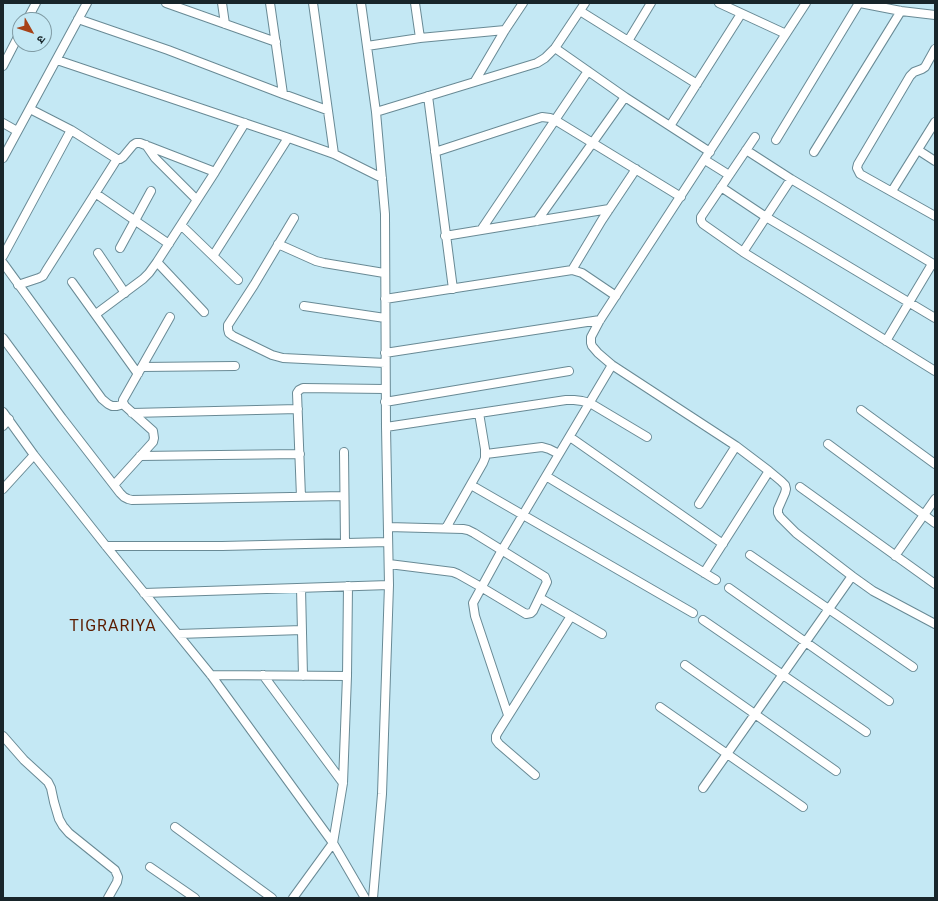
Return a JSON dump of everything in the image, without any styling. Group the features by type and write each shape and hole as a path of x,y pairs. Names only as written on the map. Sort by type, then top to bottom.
{"street":[{"path":"3,158 87,3"},
{"path":"166,3 276,42"},
{"path":"222,3 225,24"},
{"path":"270,3 283,94"},
{"path":"313,3 334,154"},
{"path":"360,3 376,112 385,214 385,402 389,585 382,794 373,898"},
{"path":"416,3 420,38"},
{"path":"475,81 523,3"},
{"path":"376,112 537,63 545,58 555,48 586,3"},
{"path":"628,41 651,3"},
{"path":"719,3 786,34"},
{"path":"806,3 600,320 591,337 591,343 598,353 612,365 736,446 781,481 785,485 786,489 778,509 778,513 796,533 873,591 935,624"},
{"path":"776,140 859,3 901,11 935,15"},
{"path":"580,11 697,84"},
{"path":"814,152 901,11"},
{"path":"670,126 741,14"},
{"path":"78,19 168,50 327,110"},
{"path":"367,46 420,38 505,30"},
{"path":"555,48 625,97 710,152"},
{"path":"3,66 12,49"},
{"path":"935,49 925,66 910,76 857,168 860,174 935,216"},
{"path":"57,60 334,154 382,178"},
{"path":"481,230 588,71"},
{"path":"428,96 453,289"},
{"path":"537,221 625,97"},
{"path":"30,109 71,130 117,159"},
{"path":"435,152 542,117 550,118 681,197"},
{"path":"892,191 935,122"},
{"path":"3,123 17,131"},
{"path":"96,314 143,279 157,262 245,123"},
{"path":"3,256 71,130"},
{"path":"755,137 701,217 701,221 705,226 743,252 935,371"},
{"path":"213,256 288,138"},
{"path":"18,284 43,276 117,159 123,157 136,143 146,145 215,172"},
{"path":"146,145 155,158 197,200"},
{"path":"746,150 791,179 934,264 886,341"},
{"path":"918,150 935,161"},
{"path":"705,160 729,175"},
{"path":"572,270 609,209 636,169"},
{"path":"743,252 791,179"},
{"path":"721,186 766,217 935,318"},
{"path":"120,248 151,192"},
{"path":"95,193 169,244"},
{"path":"446,236 609,209"},
{"path":"294,218 228,326 229,333 272,355 283,358 385,363"},
{"path":"181,225 238,280"},
{"path":"278,244 324,264 384,273"},
{"path":"98,253 125,292"},
{"path":"157,262 204,312"},
{"path":"3,263 102,399 112,406 124,404"},
{"path":"385,299 572,270 582,273 616,296"},
{"path":"72,282 140,370"},
{"path":"304,306 385,318"},
{"path":"124,404 124,400 170,316"},
{"path":"385,353 600,320"},
{"path":"3,338 62,418 124,497 132,500 344,496"},
{"path":"508,715 475,616 473,603 522,515 612,365"},
{"path":"140,370 235,366"},
{"path":"385,402 569,371"},
{"path":"301,497 297,393 299,390 301,388 385,389"},
{"path":"386,427 574,400 590,403 647,437"},
{"path":"114,485 153,442 154,438 153,432 124,404"},
{"path":"132,413 298,409"},
{"path":"861,410 935,464"},
{"path":"3,412 6,423 34,455 211,675 333,843 365,898"},
{"path":"446,528 484,463 486,454 479,413"},
{"path":"570,437 723,544"},
{"path":"828,444 935,523"},
{"path":"700,504 736,446"},
{"path":"486,454 542,447 559,454"},
{"path":"344,452 345,543"},
{"path":"140,456 300,454"},
{"path":"3,489 34,455"},
{"path":"704,573 769,471"},
{"path":"546,476 716,580"},
{"path":"471,485 693,613"},
{"path":"800,487 935,584"},
{"path":"895,556 935,499"},
{"path":"388,527 446,528 463,529 474,532 545,577 547,582 532,614 526,614 453,572 389,564"},
{"path":"106,546 222,546 388,542"},
{"path":"750,554 913,668"},
{"path":"703,788 852,576"},
{"path":"144,592 389,585"},
{"path":"293,898 333,843 343,783 347,676 348,586"},
{"path":"301,588 304,676"},
{"path":"729,588 889,701"},
{"path":"540,598 602,634"},
{"path":"535,775 499,744 496,740 496,736 571,616"},
{"path":"703,620 866,732"},
{"path":"178,634 302,630"},
{"path":"685,665 836,771"},
{"path":"211,675 347,676"},
{"path":"263,675 343,783"},
{"path":"660,707 803,807"},
{"path":"3,736 24,760 48,782 59,819 69,834 115,870 118,877 108,898"},
{"path":"175,827 272,898"},
{"path":"150,867 195,898"}],"district":[{"name":"TIGRARIYA","path":"113,627"}]}
